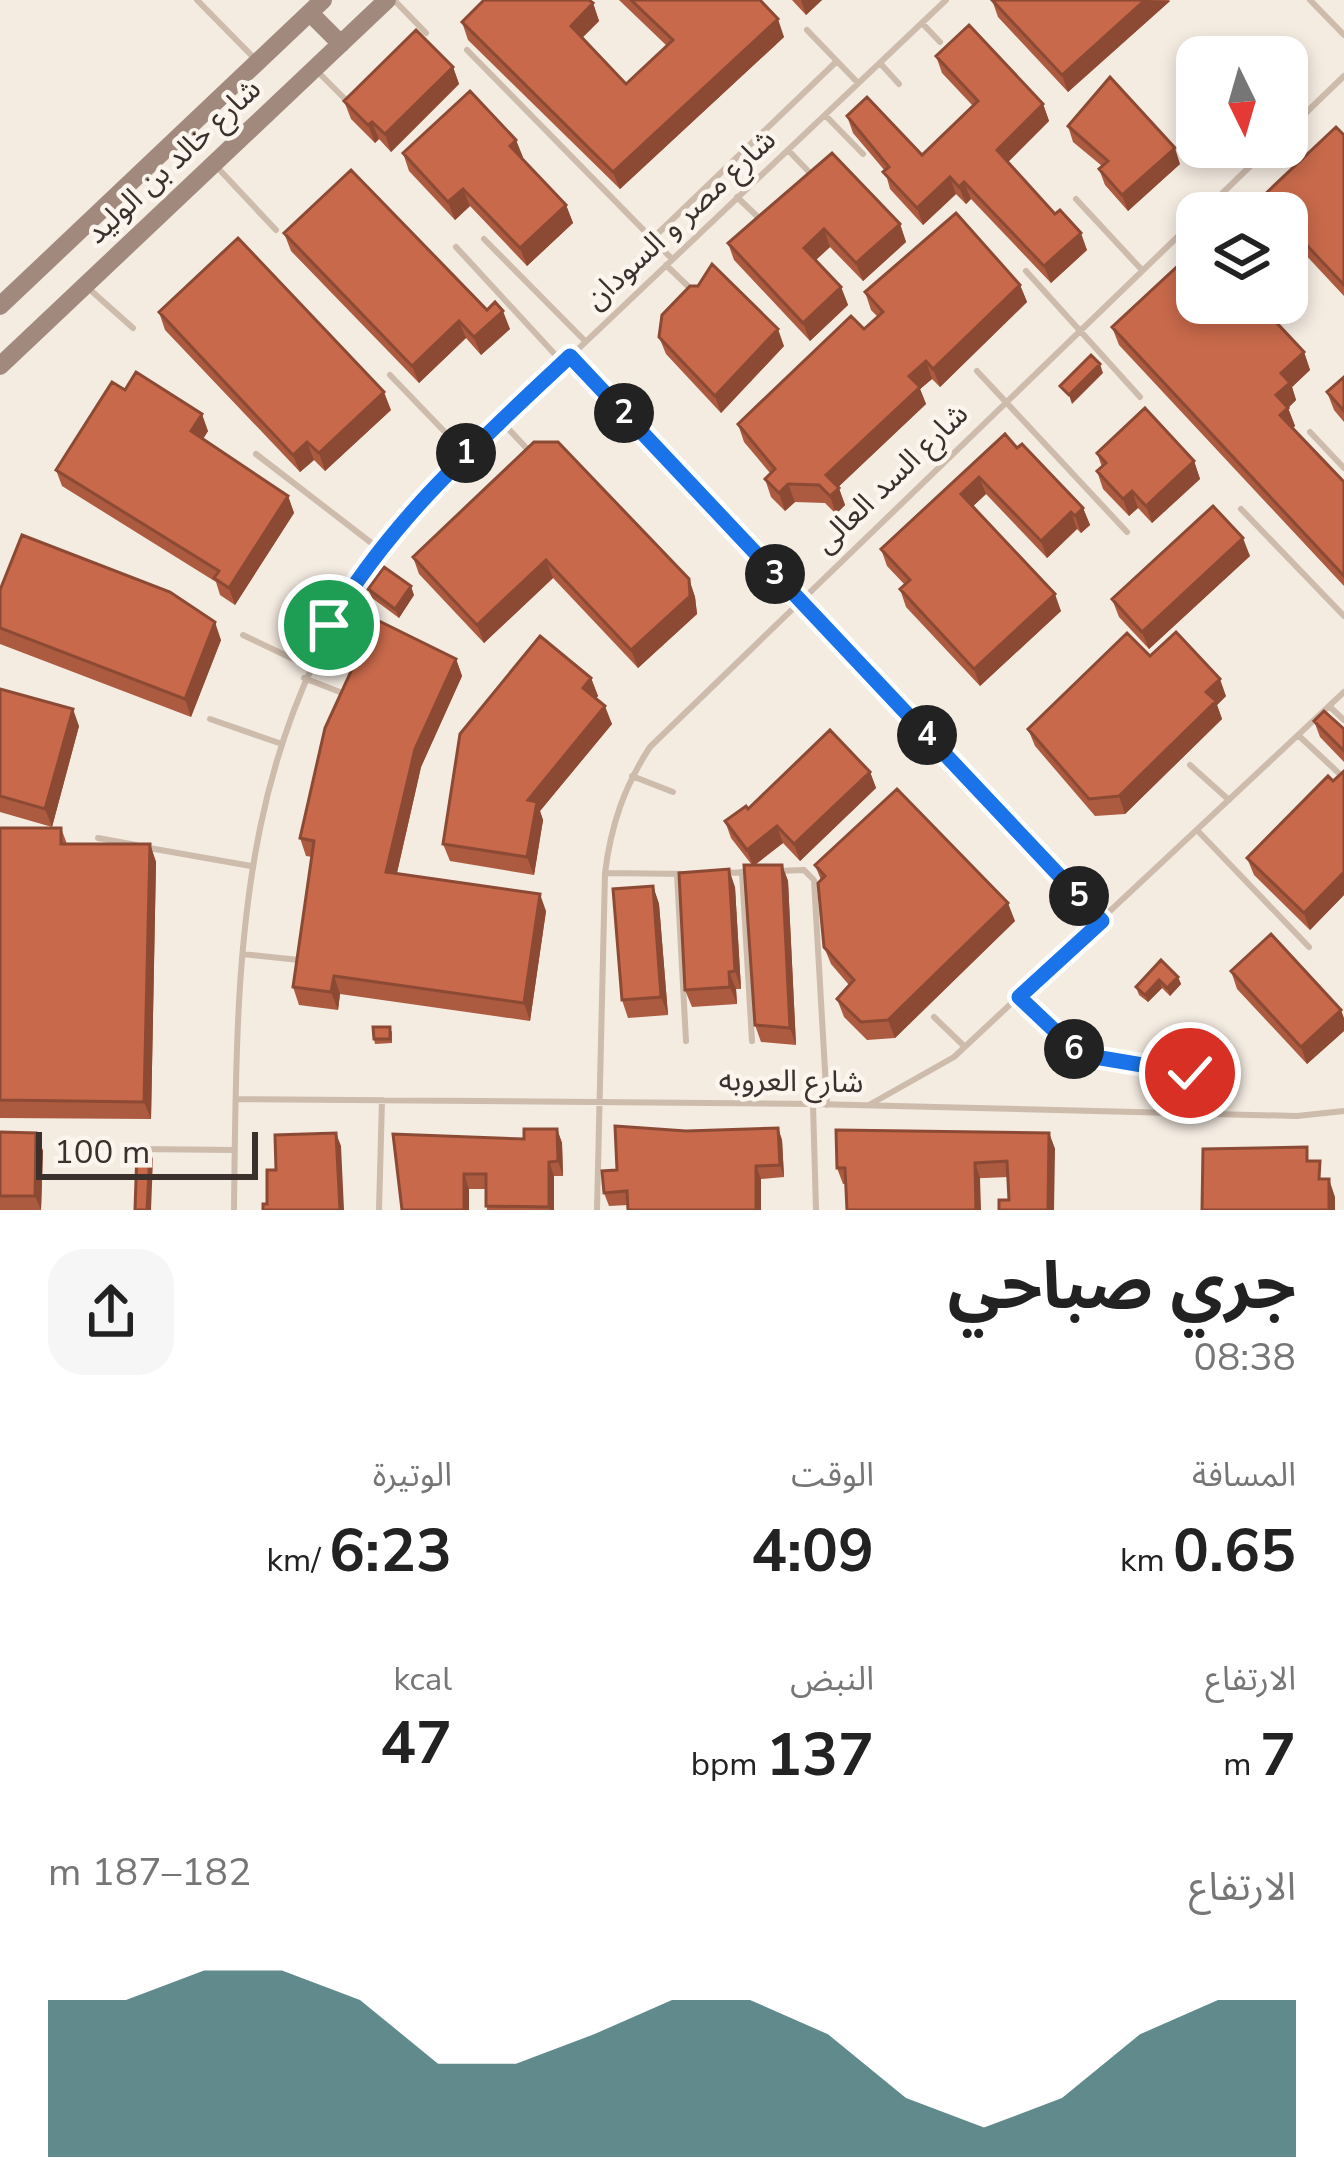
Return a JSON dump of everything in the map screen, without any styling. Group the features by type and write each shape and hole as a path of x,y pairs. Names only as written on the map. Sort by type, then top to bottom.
{"main road":[{"name":"شارع خالد بن الوليد","path":"0,366 390,0"},
{"name":"شارع خالد بن الوليد","path":"0,306 317,7"},
{"path":"317,7 340,44"}],"lane":[{"path":"197,0 258,63"},
{"path":"390,0 426,33"},
{"name":"شارع مصر و السودان","path":"235,1210 236,1099 251,866 279,743 329,625 378,548 466,454 946,0"},
{"path":"1310,0 1344,35"},
{"path":"922,23 940,42"},
{"path":"807,30 858,83"},
{"path":"467,50 652,239 700,297"},
{"path":"652,239 837,61"},
{"path":"880,63 899,84"},
{"path":"315,68 354,108"},
{"path":"1308,111 1344,76"},
{"path":"825,115 862,154"},
{"path":"788,150 818,181"},
{"path":"214,164 276,230"},
{"name":"شارع السد العالى","path":"1224,192 1249,168"},
{"path":"737,197 767,226"},
{"path":"1076,200 1142,270"},
{"name":"شارع السد العالى","path":"597,1210 605,873 618,806 632,776 650,747 1176,238"},
{"path":"484,239 585,341"},
{"path":"456,247 562,362"},
{"path":"1026,271 1140,397"},
{"path":"85,285 133,328"},
{"path":"570,356 1102,921"},
{"path":"976,371 1126,532"},
{"path":"390,375 466,454"},
{"path":"501,421 532,454"},
{"path":"1310,432 1344,468"},
{"path":"256,454 378,548"},
{"path":"1241,509 1344,616"},
{"path":"882,520 895,532"},
{"path":"329,625 355,641"},
{"path":"243,635 308,666"},
{"path":"304,678 348,696"},
{"path":"866,1107 940,1067 965,1047 1344,692"},
{"path":"1329,706 1344,720"},
{"path":"210,719 279,743"},
{"path":"1298,735 1344,778"},
{"path":"1190,765 1229,800"},
{"path":"632,776 673,792"},
{"path":"1197,830 1309,947"},
{"path":"98,838 251,866"},
{"path":"720,873 804,870 814,880 827,1105"},
{"path":"742,872 752,1041"},
{"path":"605,873 698,874"},
{"path":"677,874 686,1041"},
{"path":"243,954 299,960"},
{"path":"1019,997 1074,1049 1089,1056 1190,1073"},
{"path":"934,1017 965,1047"},
{"name":"شارع العروبه","path":"236,1099 813,1103 1297,1116 1344,1111"},
{"path":"379,1210 382,1100"},
{"path":"813,1103 816,1210"},
{"path":"137,1149 235,1150"}],"building":[{"path":"484,0 589,0 593,3 571,26 626,84 673,40 631,0 760,0 778,19 613,172 462,22"},
{"path":"992,0 1145,0 1062,75"},
{"path":"969,25 1043,104 997,150 1055,214 1060,210 1081,233 1044,266 964,182 959,187 950,177 917,208 883,172 889,167 847,116 867,97 922,155 978,101 936,56"},
{"path":"416,30 453,67 385,134 372,122 368,125 344,101"},
{"path":"1110,77 1175,148 1122,195 1099,169 1108,161 1068,126"},
{"path":"470,91 516,140 510,146 566,205 520,248 463,189 448,202 403,153"},
{"path":"1336,127 1344,135 1344,285 1308,246 1308,192 1267,192 1293,168 1308,168 1308,153"},
{"path":"832,153 900,224 856,263 824,229 804,248 841,287 803,323 728,243"},
{"path":"351,170 487,310 495,302 503,311 474,337 459,321 412,366 284,233"},
{"path":"956,213 1020,285 933,369 926,361 909,376 920,387 826,475 839,488 830,496 819,485 788,484 779,493 765,479 775,469 738,424 851,316 864,329 883,312 865,292"},
{"path":"238,238 384,392 319,453 307,442 293,455 159,312"},
{"path":"712,264 778,329 715,396 659,337 662,315 690,286 698,286"},
{"path":"1176,268 1176,324 1278,324 1304,352 1281,373 1290,383 1276,395 1288,408 1280,415 1344,482 1344,576 1112,327"},
{"path":"1091,355 1100,364 1069,395 1060,386"},
{"path":"136,372 202,414 191,431 288,496 229,588 214,578 219,571 56,470 112,382 125,390"},
{"path":"1344,377 1344,411 1327,392"},
{"path":"1145,408 1194,461 1146,506 1132,491 1123,499 1097,471 1106,463 1097,453"},
{"path":"1005,434 1017,448 1022,444 1083,508 1075,516 1071,512 1041,541 979,477 961,494 1055,594 974,669 900,589 910,580 881,549"},
{"path":"534,442 558,442 689,579 690,596 631,650 546,560 477,625 413,557"},
{"path":"1213,506 1243,538 1142,632 1112,599"},
{"path":"22,535 170,592 215,622 185,699 0,628 0,590"},
{"path":"384,567 411,586 395,609 368,589"},
{"path":"375,619 456,659 415,749 386,872 540,894 524,1003 334,976 331,992 293,987 314,841 300,838 325,728"},
{"path":"1176,632 1220,679 1206,692 1216,701 1119,796 1089,799 1028,729 1127,633 1150,656"},
{"path":"540,636 591,678 583,688 605,706 528,800 537,802 527,857 443,844 460,734"},
{"path":"0,689 73,709 45,809 0,796"},
{"path":"1324,711 1344,729 1344,751 1314,721"},
{"path":"830,730 870,772 794,844 777,826 747,850 725,821 748,809"},
{"path":"1344,771 1344,872 1304,913 1247,858 1328,776 1333,781"},
{"path":"897,789 1008,903 888,1020 861,1022 837,999 854,980 824,947 818,883 825,876 815,865"},
{"path":"0,828 61,828 61,844 150,844 144,1102 0,1100"},
{"path":"744,865 782,865 790,1028 755,1025"},
{"path":"729,869 735,971 729,972 730,987 685,990 679,873"},
{"path":"653,886 661,997 622,1000 613,889"},
{"path":"1271,934 1341,1010 1301,1047 1231,971"},
{"path":"1161,960 1178,977 1167,988 1159,980 1145,995 1136,987"},
{"path":"373,1027 390,1027 390,1039 374,1039"},
{"path":"615,1126 686,1131 778,1128 780,1165 756,1166 756,1210 628,1210 627,1191 604,1193 602,1171 617,1170"},
{"path":"524,1129 557,1129 558,1161 549,1162 549,1207 486,1206 486,1174 464,1174 464,1210 402,1210 393,1134 524,1139"},
{"path":"836,1130 1049,1133 1048,1210 999,1210 999,1200 1009,1200 1007,1161 975,1163 976,1210 847,1210 845,1168 837,1168"},
{"path":"0,1132 36,1133 35,1196 0,1196"},
{"path":"336,1133 340,1210 263,1210 267,1170 276,1170 275,1135"},
{"path":"1307,1147 1307,1161 1320,1161 1319,1179 1329,1179 1329,1210 1202,1210 1203,1149"},
{"path":"137,1150 150,1150 147,1210 135,1210"}],"route":[{"path":"329,625 378,548 420,500 570,356 1102,921 1019,997 1074,1049 1089,1056 1190,1073"}]}
